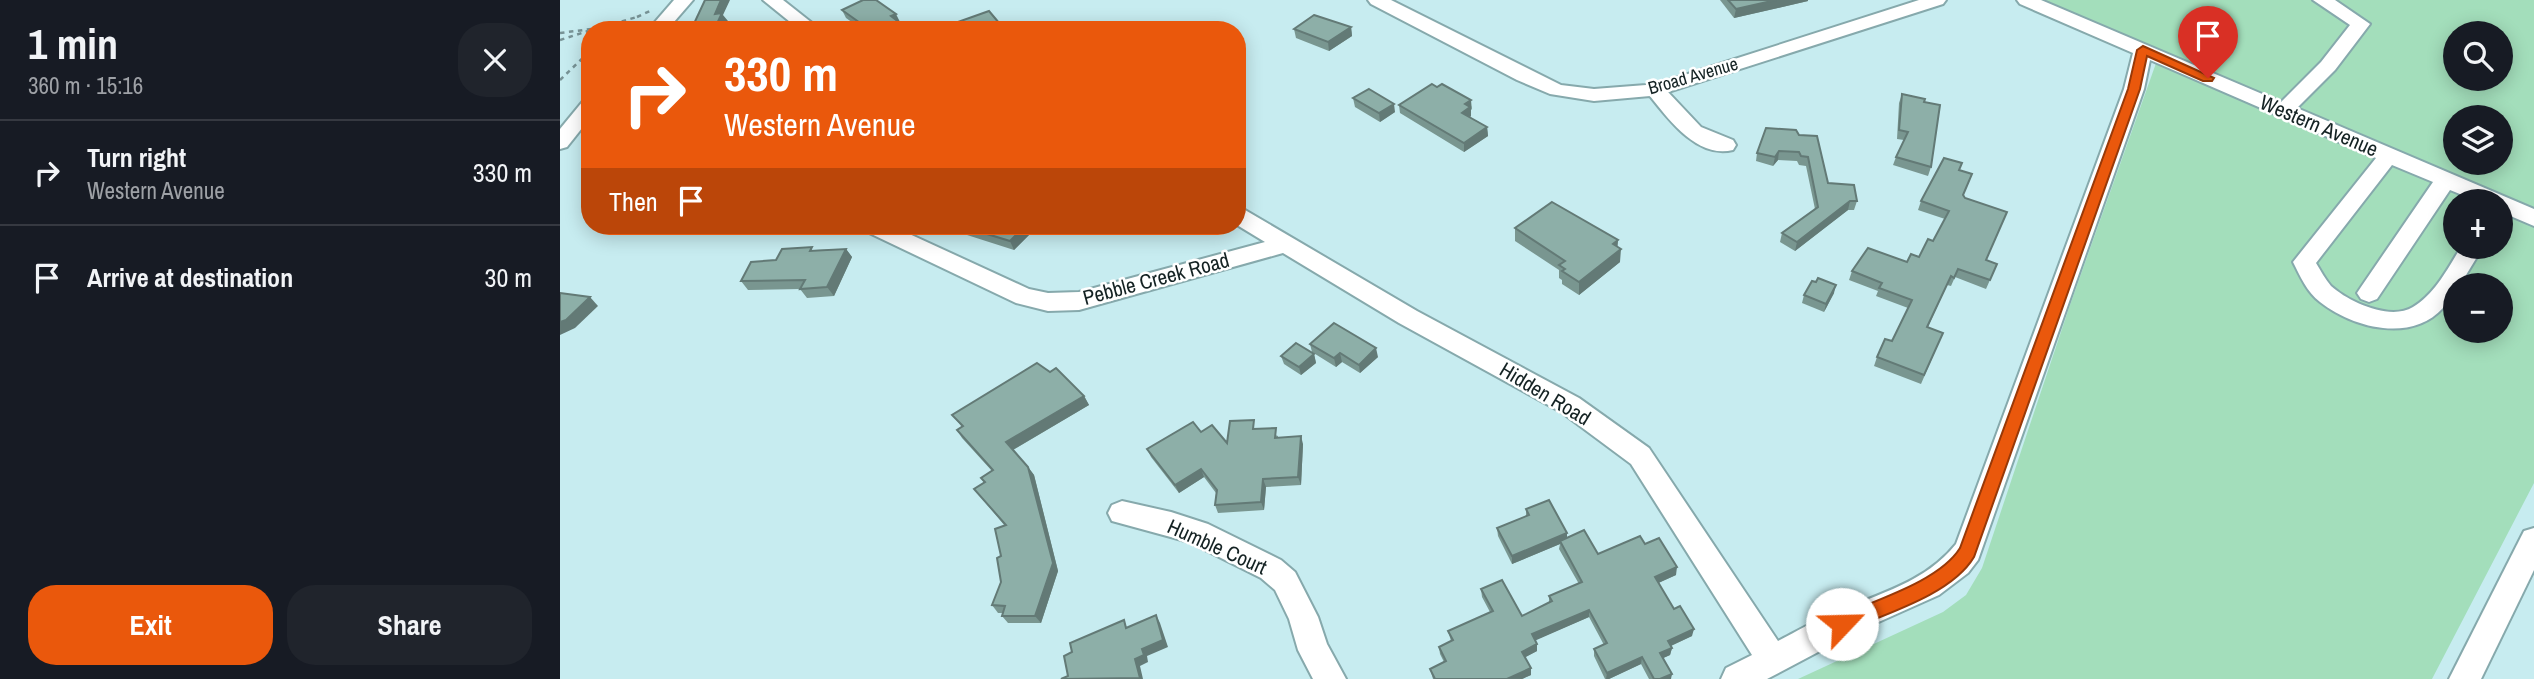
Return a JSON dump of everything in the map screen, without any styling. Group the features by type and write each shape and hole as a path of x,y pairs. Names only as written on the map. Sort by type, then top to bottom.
{"street":[{"path":"665,21 684,0"},
{"path":"772,0 800,21"},
{"name":"Broad Avenue","path":"1377,0 1524,76 1557,90 1594,95 1656,89 1937,0"},
{"name":"Western Avenue","path":"2026,0 2468,189"},
{"path":"2283,111 2328,66 2361,24 2322,0"},
{"path":"1737,679 1842,624 1937,582 1958,567 2134,89 2143,50"},
{"path":"1656,89 1683,124 1705,142 1726,145"},
{"path":"560,142 581,116"},
{"path":"2389,155 2304,262 2321,290 2354,312 2390,320 2416,317 2444,293 2465,259"},
{"path":"2369,293 2446,180"},
{"name":"Western Avenue","path":"2513,208 2534,218"},
{"name":"Hidden Road","path":"1246,220 1408,317 1570,405 1640,456 1773,660"},
{"name":"Pebble Creek Road","path":"892,235 1024,297 1048,302 1079,302 1285,244"},
{"name":"Humble Court","path":"1122,513 1171,524 1198,534 1272,569 1285,581 1303,617 1313,650 1330,679"},
{"path":"2465,679 2534,540"}],"path":[{"path":"630,21 661,6"},
{"path":"623,21 637,17"},
{"path":"560,33 581,30"},
{"path":"560,40 581,33"},
{"path":"560,80 581,60"}],"green space":[{"path":"2045,0 2534,0 2534,483 2432,679 1798,679 1943,612 1966,595 1982,568 2070,305 2160,52"}],"building":[{"path":"705,0 721,0 715,14 722,13 718,21 695,21"},
{"path":"863,0 876,0 896,14 891,16 897,21 857,21 842,10"},
{"path":"1728,0 1776,0 1736,9"},
{"path":"989,11 997,21 961,21"},
{"path":"1314,15 1351,27 1328,42 1294,29"},
{"path":"1432,84 1437,87 1442,84 1471,100 1465,104 1470,107 1462,113 1487,127 1464,143 1399,105"},
{"path":"1369,89 1394,104 1379,113 1353,98"},
{"path":"1902,94 1940,105 1931,167 1896,157 1908,132 1899,130"},
{"path":"1766,128 1796,130 1799,135 1817,136 1828,183 1854,185 1857,201 1850,201 1797,242 1782,233 1818,207 1808,157 1801,156 1799,152 1779,151 1775,157 1757,153"},
{"path":"1944,158 1962,163 1959,170 1972,174 1963,195 1965,198 2007,212 1986,260 1997,264 1990,280 1958,269 1954,278 1951,276 1927,327 1943,333 1924,375 1877,357 1885,339 1892,341 1912,300 1879,288 1882,283 1852,271 1868,248 1907,262 1911,254 1919,257 1928,239 1933,241 1949,211 1921,201"},
{"path":"1552,202 1618,240 1613,244 1621,249 1579,282 1562,271 1565,269 1559,265 1565,261 1515,228"},
{"path":"990,235 1016,235 1010,241"},
{"path":"812,247 810,251 846,249 827,287 800,289 805,280 741,281 751,262 776,260 782,249"},
{"path":"1818,278 1836,285 1826,304 1804,295 1812,281 1816,282"},
{"path":"560,293 590,297 566,320 560,322"},
{"path":"1334,323 1376,348 1359,365 1340,353 1334,358 1310,344"},
{"path":"1296,343 1314,354 1299,367 1281,356"},
{"path":"1037,363 1050,372 1056,368 1084,396 1006,442 1028,467 1053,563 1035,616 1002,616 1005,606 992,605 1001,582 997,558 1001,556 995,529 1006,525 974,489 985,482 981,478 993,470 957,430 963,426 952,415"},
{"path":"1254,420 1253,429 1276,428 1275,438 1301,436 1298,477 1263,479 1261,502 1215,505 1217,490 1201,469 1175,485 1147,449 1193,422 1201,432 1212,425 1227,443 1230,421"},
{"path":"1549,500 1567,533 1512,556 1497,528 1529,515 1526,509"},
{"path":"1584,530 1598,554 1640,536 1645,544 1659,538 1677,567 1655,577 1674,609 1680,606 1694,629 1668,641 1672,648 1660,653 1672,674 1654,679 1642,657 1607,673 1594,649 1607,643 1589,610 1532,634 1537,644 1522,652 1531,668 1507,679 1435,679 1430,669 1446,661 1439,647 1453,640 1448,631 1493,611 1481,589 1502,580 1522,616 1552,601 1549,596 1582,582 1560,541"},
{"path":"1156,615 1163,640 1142,649 1144,655 1135,659 1140,678 1061,679 1068,676 1064,656 1072,652 1070,643 1124,620 1126,628"}],"route":[{"path":"1842,624 1937,582 1958,567 1968,551 2134,89 2143,50 2208,78"}]}
